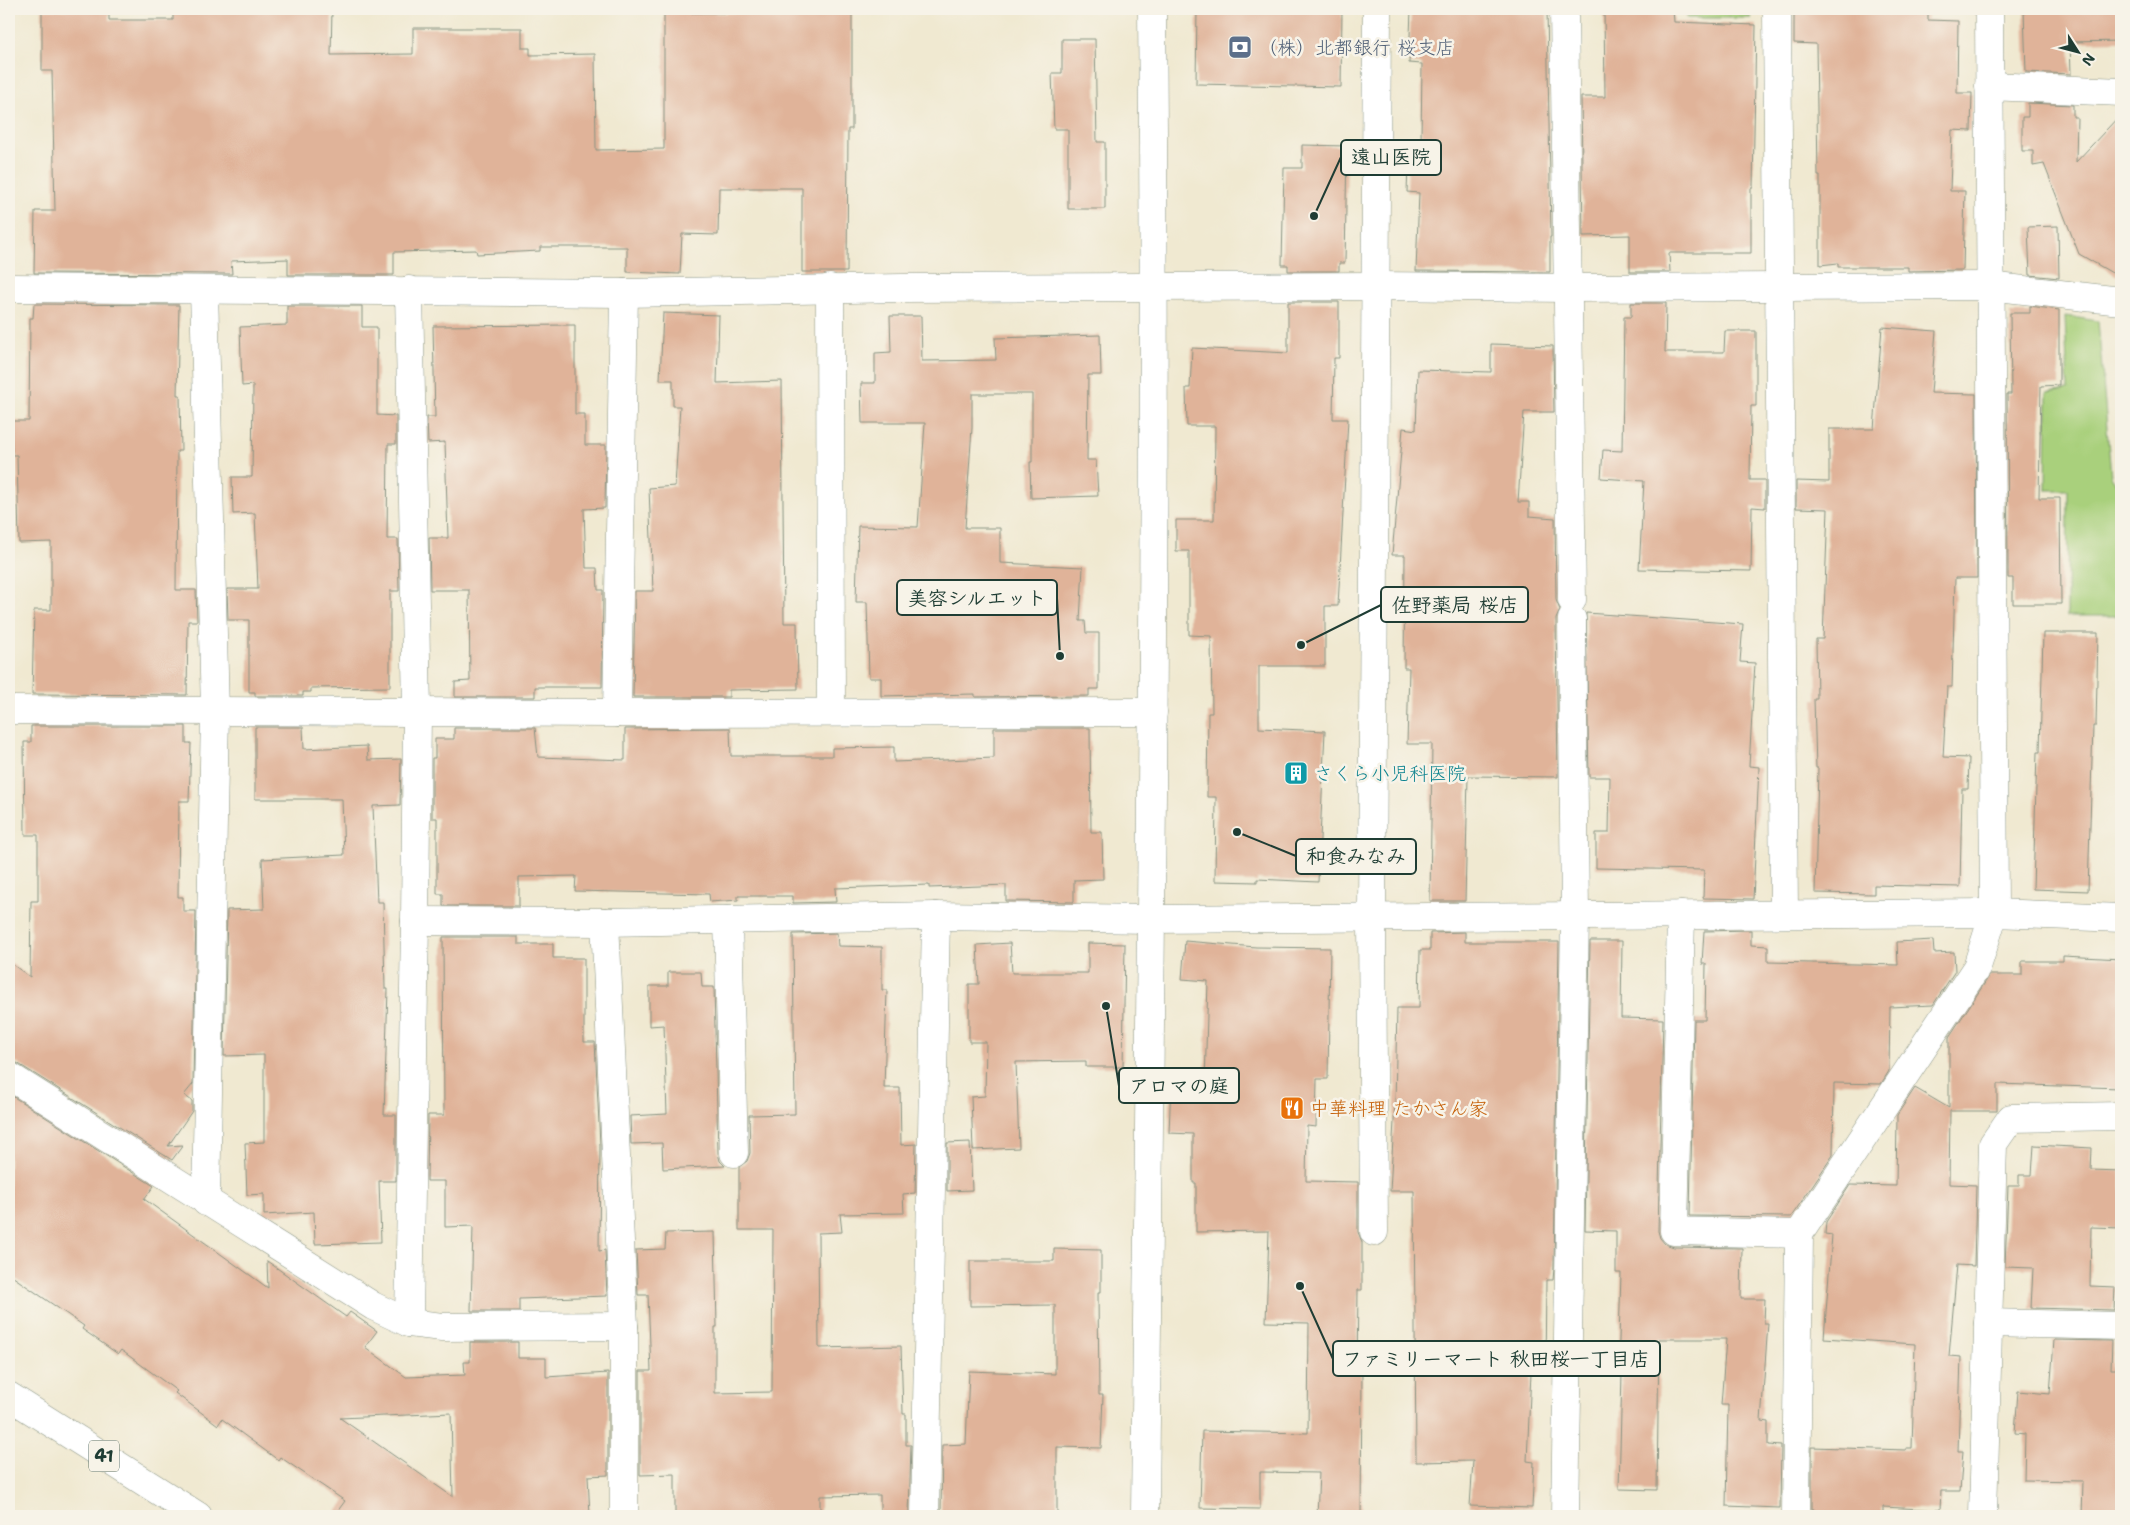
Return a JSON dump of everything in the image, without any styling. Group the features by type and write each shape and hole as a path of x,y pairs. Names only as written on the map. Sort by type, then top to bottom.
{"street":[{"path":"1145,1516 1155,286 1152,9"},
{"path":"1374,1232 1372,918 1377,9"},
{"path":"1564,9 1575,916 1564,1516"},
{"path":"1777,9 1784,914"},
{"path":"1796,1516 1799,1234 1977,967 1994,913 1989,286 1989,9"},
{"path":"1989,86 2121,92"},
{"path":"9,288 624,293 830,288 1155,286 1568,288 1989,286 2121,301"},
{"path":"830,288 831,711"},
{"path":"204,290 215,711 206,1202"},
{"path":"409,290 416,711 409,1323"},
{"path":"617,712 624,293"},
{"path":"9,710 1153,712"},
{"path":"415,921 605,922 936,916 1151,919 1994,913 2121,918"},
{"path":"1681,915 1674,1231 1799,1234"},
{"path":"925,1516 936,916"},
{"path":"728,920 734,1152"},
{"path":"605,922 624,1326 624,1516"},
{"path":"9,1076 373,1306 409,1323 442,1327 624,1326"},
{"path":"1983,1516 1993,1144 2011,1118 2121,1116"},
{"path":"1988,1323 2121,1326"},
{"name":"41","path":"9,1396 198,1516"}],"green space":[{"path":"1687,9 1751,9 1751,18 1687,18"},
{"path":"2065,316 2098,321 2111,476 2121,491 2121,616 2067,616 2068,490 2046,490 2047,393 2068,390"}],"building":[{"path":"173,9 332,9 331,55 413,54 413,28 522,28 522,48 530,48 530,55 595,54 596,150 664,149 664,13 752,13 752,9 852,9 852,129 848,129 847,272 802,272 802,188 719,188 718,235 682,234 680,274 627,272 627,247 540,247 540,251 477,254 476,250 394,252 394,275 288,275 288,259 231,261 232,274 34,273 35,211 55,211 52,71 42,71 42,10 109,10 109,20 173,20"},
{"path":"1197,9 1342,9 1341,87 1196,84"},
{"path":"1411,9 1547,9 1550,272 1416,271 1419,193 1407,192 1409,139 1421,140 1422,64 1409,63"},
{"path":"1604,9 1673,9 1674,22 1756,25 1751,253 1669,253 1670,272 1630,272 1630,235 1583,236 1581,97 1605,97"},
{"path":"1794,9 1928,9 1928,20 1958,21 1957,93 1972,93 1971,131 1952,130 1950,191 1965,191 1963,270 1908,271 1908,267 1838,267 1838,263 1820,265 1820,176 1818,176 1816,44 1794,43"},
{"path":"2121,9 2121,41 2070,42 2071,74 2026,72 2024,10"},
{"path":"1062,39 1095,39 1097,142 1105,142 1105,209 1068,209 1068,129 1054,129 1052,73 1062,73"},
{"path":"2028,103 2073,105 2073,117 2077,117 2076,162 2121,114 2121,278 2079,254 2044,164 2033,166 2033,151 2022,151 2022,117 2028,117"},
{"path":"1302,145 1347,146 1345,263 1339,263 1339,271 1288,271 1288,265 1282,265 1284,168 1302,168"},
{"path":"2058,226 2059,278 2030,275 2028,227"},
{"path":"1288,302 1339,302 1339,358 1334,358 1333,419 1348,419 1338,606 1325,606 1325,666 1259,666 1259,728 1325,731 1318,882 1257,879 1257,882 1215,881 1216,797 1207,797 1208,713 1212,713 1211,636 1189,635 1189,551 1176,551 1176,520 1214,520 1215,426 1187,426 1186,388 1190,388 1192,348 1288,353"},
{"path":"1631,303 1666,303 1665,352 1724,352 1725,331 1756,331 1756,406 1751,406 1750,480 1765,480 1765,508 1752,507 1751,571 1639,569 1644,481 1601,478 1603,450 1622,451 1624,317 1631,317"},
{"path":"34,304 179,305 177,395 180,395 181,451 177,451 176,590 196,590 197,621 188,621 187,695 32,694 34,610 51,610 51,542 19,543 17,455 12,455 11,421 29,421 30,318 33,318"},
{"path":"287,306 362,306 362,327 377,327 377,415 396,416 396,444 388,444 387,539 398,539 399,591 390,591 390,687 311,688 311,692 303,692 303,696 255,696 255,692 249,692 249,620 228,620 227,589 258,589 255,513 233,514 232,477 252,477 253,385 242,386 240,327 287,325"},
{"path":"2030,306 2059,310 2059,385 2041,386 2039,498 2060,498 2061,604 2013,604 2013,578 2008,578 2007,394 2011,394 2010,313 2030,313"},
{"path":"663,313 719,315 717,383 782,381 784,623 797,623 798,689 729,690 729,697 633,697 635,591 653,591 649,488 675,486 680,406 673,406 673,380 660,380"},
{"path":"890,316 921,316 922,361 996,360 995,338 1100,335 1101,375 1088,375 1087,460 1096,460 1098,496 1031,498 1032,394 972,394 972,428 965,528 1000,528 1000,563 1083,567 1080,621 1085,621 1086,633 1099,633 1099,689 1089,689 1089,696 975,697 975,694 881,696 881,678 869,678 867,602 856,602 858,526 918,527 925,423 862,423 861,383 875,383 875,353 891,352"},
{"path":"575,325 575,414 585,414 585,445 606,445 605,508 584,509 586,568 597,568 598,590 603,590 602,687 535,687 535,697 455,697 455,682 470,681 469,590 430,590 429,538 448,538 445,442 428,443 427,417 435,417 433,326"},
{"path":"1882,327 1936,331 1931,393 1976,394 1977,578 1955,578 1952,687 1947,687 1943,757 1969,758 1968,789 1962,789 1960,887 1874,885 1874,894 1815,893 1818,768 1816,768 1814,699 1817,699 1816,639 1823,639 1828,509 1796,508 1796,481 1829,482 1829,429 1874,429"},
{"path":"1491,344 1553,346 1554,412 1524,412 1518,502 1529,502 1529,516 1555,518 1556,600 1560,610 1556,619 1558,777 1468,776 1465,901 1430,901 1432,744 1407,744 1409,668 1404,668 1405,555 1392,555 1403,428 1416,430 1418,370 1491,372"},
{"path":"1586,613 1743,624 1740,662 1755,663 1749,766 1759,767 1753,899 1703,898 1704,870 1596,868 1596,833 1609,833 1610,777 1589,777"},
{"path":"2043,633 2098,633 2096,726 2093,726 2088,891 2033,889 2037,752 2040,752"},
{"path":"31,726 186,726 186,743 191,743 189,801 179,801 178,897 183,897 183,911 196,911 193,1084 184,1095 192,1101 192,1111 168,1146 183,1145 172,1160 17,1063 9,1061 9,962 30,977 31,901 38,901 38,835 25,835 24,742 31,742"},
{"path":"255,727 303,727 304,749 367,746 368,760 401,759 400,805 373,806 377,902 383,902 385,989 388,989 384,1115 396,1115 396,1181 379,1181 381,1242 315,1244 314,1212 264,1215 264,1194 247,1195 245,1143 264,1142 264,1055 224,1056 227,910 264,909 262,859 344,855 342,799 255,799"},
{"path":"454,728 535,728 538,757 625,760 625,729 730,728 731,756 832,756 832,748 894,747 894,762 994,758 994,728 1090,728 1091,832 1102,832 1103,879 1074,880 1074,902 1006,901 1006,885 929,888 929,885 835,888 836,902 793,903 793,896 738,896 738,900 710,902 709,894 575,891 576,876 519,877 519,906 443,906 443,894 437,894 437,818 432,818 432,758 435,758 435,739 454,739"},
{"path":"1751,930 1751,945 1768,946 1768,962 1898,965 1897,942 1933,940 1934,953 1954,952 1955,971 1933,1005 1890,1007 1889,1071 1881,1084 1834,1083 1833,1155 1791,1217 1690,1216 1694,1020 1705,1020 1706,964 1702,964 1704,931"},
{"path":"1465,932 1465,942 1559,942 1554,1268 1553,1280 1546,1280 1545,1372 1531,1372 1527,1461 1534,1462 1532,1508 1470,1506 1473,1461 1416,1462 1414,1191 1390,1191 1395,1104 1397,1008 1419,1008 1420,950 1430,950 1430,933"},
{"path":"837,933 838,946 882,947 882,990 887,990 884,1088 900,1088 901,1145 916,1144 915,1193 903,1194 904,1213 840,1214 842,1232 818,1233 819,1348 901,1346 903,1414 906,1414 906,1445 911,1445 909,1515 880,1515 880,1495 820,1496 820,1516 675,1516 675,1474 640,1475 640,1371 651,1371 648,1295 638,1295 636,1250 665,1249 666,1233 715,1232 717,1327 715,1327 715,1393 772,1392 773,1230 739,1230 739,1167 747,1161 750,1153 749,1115 795,1114 793,934"},
{"path":"443,937 518,937 518,944 553,944 553,958 584,958 584,1042 595,1042 600,1145 599,1251 605,1250 607,1296 519,1299 519,1311 471,1311 473,1226 445,1227 445,1181 427,1181 428,1115 444,1115"},
{"path":"1185,941 1256,947 1330,948 1328,1079 1317,1079 1316,1127 1307,1126 1306,1181 1358,1182 1358,1232 1362,1242 1362,1290 1358,1290 1357,1370 1362,1370 1361,1516 1317,1516 1319,1473 1260,1472 1260,1509 1200,1508 1202,1431 1308,1433 1309,1323 1266,1322 1269,1231 1196,1232 1193,1134 1169,1133 1171,1083 1205,1084 1208,981 1182,979"},
{"path":"1590,941 1622,941 1621,1018 1663,1019 1658,1231 1660,1238 1665,1244 1674,1247 1742,1248 1741,1299 1765,1299 1764,1323 1768,1323 1761,1421 1768,1422 1768,1445 1781,1446 1780,1508 1726,1506 1728,1405 1721,1405 1726,1339 1659,1339 1657,1490 1619,1489 1622,1373 1618,1373 1621,1273 1616,1273 1616,1231 1585,1230"},
{"path":"1010,943 1012,973 1088,973 1088,943 1125,944 1123,1067 1086,1067 1086,1061 1016,1062 1019,1148 973,1150 971,1097 985,1096 986,1042 969,1042 969,984 979,984 977,945"},
{"path":"2063,956 2121,959 2121,1088 1997,1084 1997,1111 1950,1111 1949,1184 1976,1185 1974,1266 1957,1265 1949,1356 1961,1357 1958,1451 1963,1451 1960,1491 1941,1491 1940,1510 1883,1507 1883,1516 1814,1513 1814,1509 1812,1509 1812,1447 1906,1450 1906,1448 1912,1448 1915,1344 1824,1338 1832,1235 1825,1234 1826,1222 1850,1185 1896,1186 1897,1115 1915,1088 1949,1108 1949,1037 1990,975 2022,975 2022,961 2063,961"},
{"path":"668,972 701,972 702,987 714,987 718,1153 720,1161 725,1166 663,1169 662,1143 631,1144 630,1116 667,1114 664,1025 649,1026 649,986 668,986"},
{"path":"9,1094 154,1186 144,1199 268,1288 267,1261 346,1317 350,1312 377,1331 365,1347 406,1377 465,1375 464,1362 470,1362 470,1342 518,1342 518,1358 546,1358 546,1377 608,1373 608,1475 588,1476 590,1516 334,1516 345,1501 280,1457 278,1460 222,1419 218,1425 175,1393 177,1391 121,1350 118,1354 82,1329 84,1326 9,1274","holes":["451,1413 453,1497 340,1418"]},
{"path":"970,1142 972,1190 947,1191 947,1143"},
{"path":"2034,1145 2092,1148 2091,1170 2121,1171 2121,1228 2091,1227 2090,1286 2115,1287 2114,1310 2031,1308 2033,1268 2005,1267 2008,1186 2019,1186 2019,1175 2032,1175"},
{"path":"1054,1249 1101,1250 1101,1292 1098,1292 1099,1395 1103,1395 1101,1448 1057,1447 1057,1516 968,1516 968,1513 941,1514 942,1445 966,1444 969,1371 1055,1374 1055,1305 970,1306 970,1261 1054,1261"},
{"path":"2054,1340 2112,1341 2111,1369 2121,1369 2121,1513 2110,1512 2109,1516 2082,1516 2083,1481 2024,1480 2025,1434 2015,1433 2018,1391 2050,1394"}],"place":[{"name":"（株）北都銀行 桜支店","path":"1240,47"},
{"name":"遠山医院","path":"1314,216"},
{"name":"佐野薬局 桜店","path":"1301,645"},
{"name":"美容シルエット","path":"1060,656"},
{"name":"さくら小児科医院","path":"1296,773"},
{"name":"和食みなみ","path":"1237,832"},
{"name":"アロマの庭","path":"1106,1006"},
{"name":"中華料理 たかさん家","path":"1292,1108"},
{"name":"ファミリーマート 秋田桜一丁目店","path":"1300,1286"}]}
